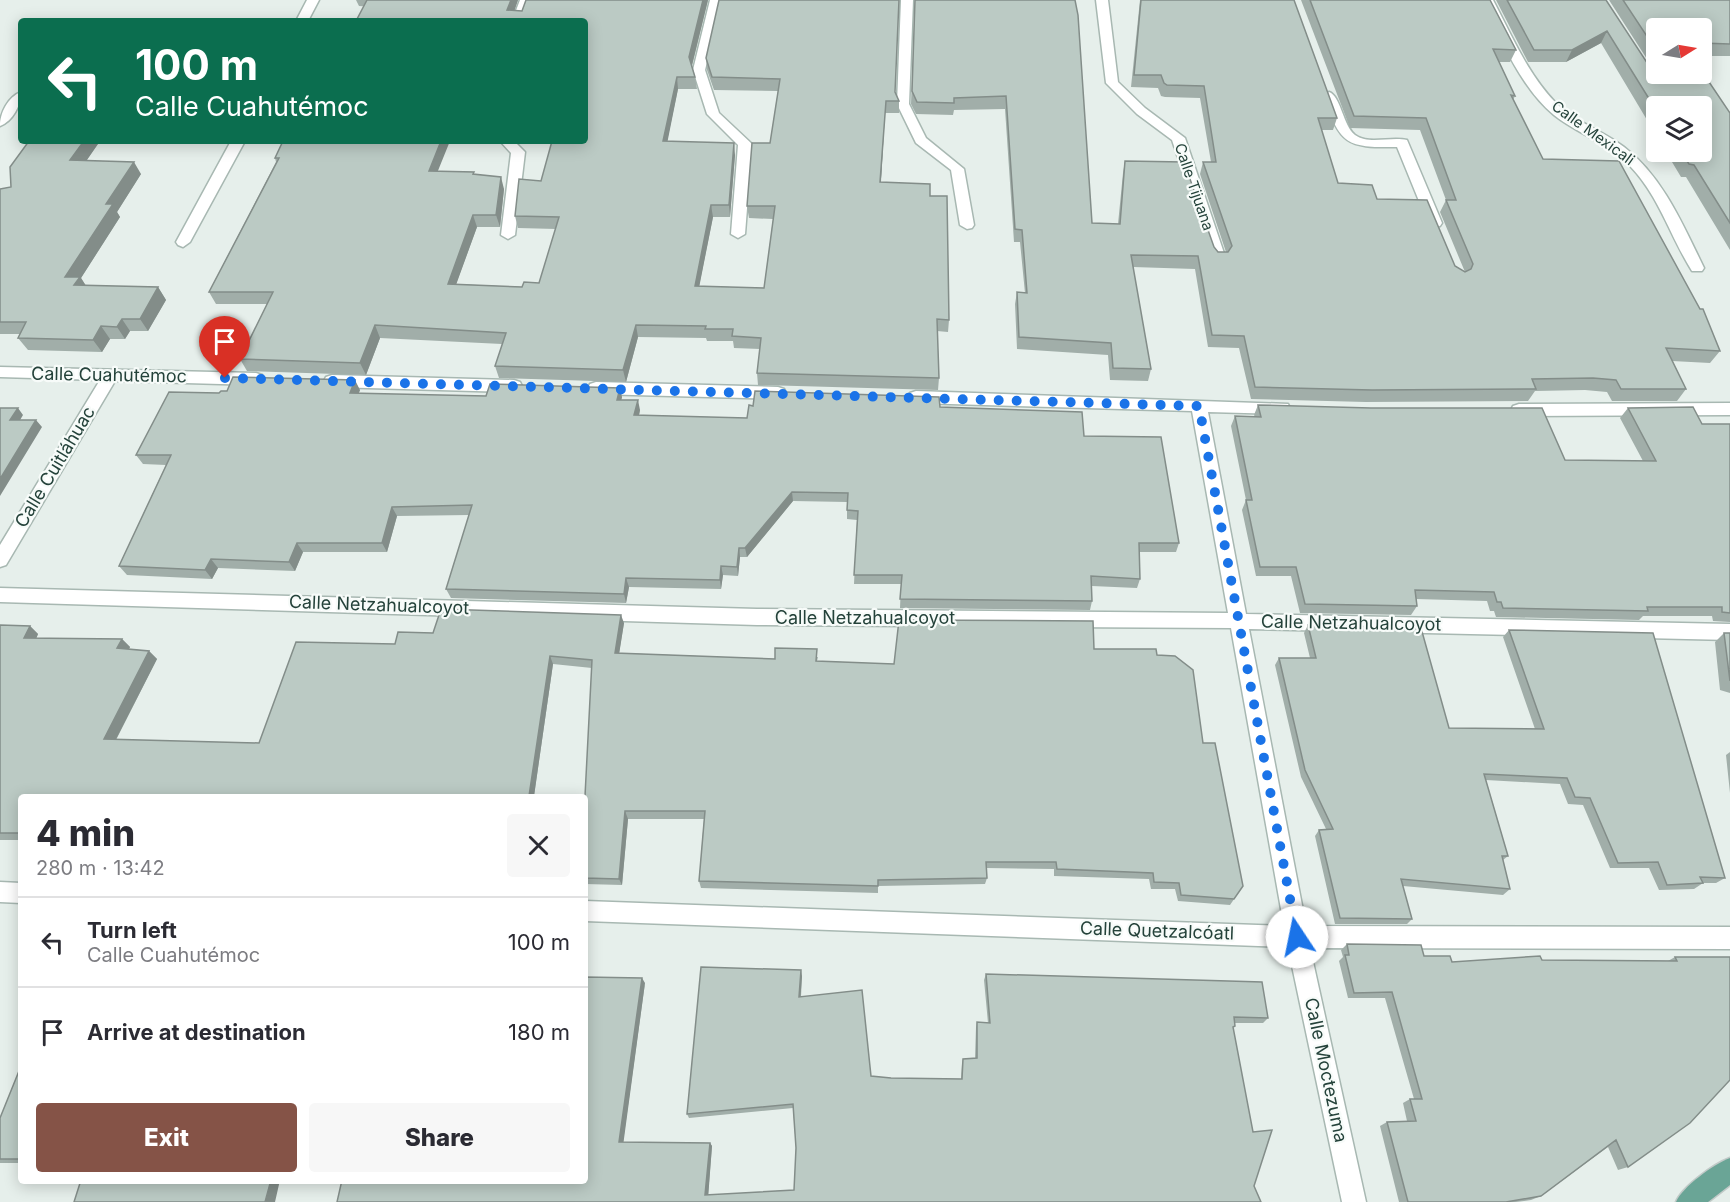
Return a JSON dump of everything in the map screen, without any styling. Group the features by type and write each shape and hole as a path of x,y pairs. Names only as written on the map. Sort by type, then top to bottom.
{"main road":[{"path":"1688,1202 1730,1170"}],"street":[{"path":"304,18 313,0"},
{"path":"519,18 526,0"},
{"path":"716,0 699,70 713,114 745,144 738,234"},
{"path":"907,0 903,104 921,140 957,169 967,225"},
{"name":"Calle Tijuana","path":"1101,0 1112,83 1141,111 1178,138 1219,259"},
{"name":"Calle Mexicali","path":"1487,0 1520,61 1552,106 1608,141 1641,168 1672,218 1697,268"},
{"path":"1326,88 1342,132 1352,141 1367,144 1402,143 1441,236"},
{"path":"0,122 18,100"},
{"path":"183,242 236,144"},
{"path":"508,235 518,152 510,144"},
{"name":"Calle Cuahutémoc","path":"0,372 271,379"},
{"name":"Calle Cuitláhuac","path":"0,560 111,375"},
{"path":"319,381 533,386"},
{"path":"581,387 795,394"},
{"path":"902,397 1295,409"},
{"name":"Calle Moctezuma","path":"1199,406 1297,937 1354,1202"},
{"path":"1507,410 1730,409"},
{"name":"Calle Netzahualcoyot","path":"0,595 757,617 1237,621 1730,633"},
{"path":"0,892 18,893"},
{"name":"Calle Quetzalcóatl","path":"588,911 1297,937 1730,938"}],"building":[{"path":"367,0 511,0 507,10 522,11 526,0 703,0 689,57 695,77 677,77 663,141 734,143 729,205 711,205 695,286 764,288 775,206 747,206 752,143 770,143 780,79 712,77 706,58 719,0 899,0 895,92 899,101 886,101 880,182 930,184 930,196 947,196 949,320 937,319 939,378 757,373 761,338 732,336 733,329 705,329 706,326 636,325 623,370 495,366 506,333 375,325 360,363 240,359 273,292 209,292 279,158 275,158 282,144 440,144 429,171 474,172 473,174 501,177 496,215 473,215 448,284 522,287 524,282 539,283 559,217 515,216 519,179 541,181 551,144 588,144 588,18 358,18"},
{"path":"915,0 1075,0 1078,15 1092,223 1120,224 1125,161 1184,162 1214,247 1218,252 1228,252 1232,246 1203,162 1216,162 1204,86 1167,85 1161,75 1134,75 1141,0 1294,0 1337,118 1318,118 1338,183 1372,185 1377,199 1427,200 1455,266 1465,272 1471,269 1473,264 1446,200 1456,200 1426,118 1354,116 1310,0 1490,0 1516,50 1493,49 1515,96 1511,95 1543,159 1619,161 1700,309 1703,309 1720,351 1666,348 1686,389 1621,389 1616,380 1593,378 1532,379 1536,389 1372,390 1255,387 1244,336 1212,335 1198,256 1131,255 1151,369 1113,368 1111,343 1019,337 1017,292 1027,293 1022,230 1015,229 1006,96 954,98 954,103 917,102 912,91"},
{"path":"1507,0 1606,0 1646,61 1646,84 1710,84 1730,113 1730,223 1694,165 1688,162 1712,162 1712,96 1647,96 1607,31 1572,50 1534,50"},
{"path":"1623,0 1730,0 1730,44 1712,43 1712,18 1646,18 1646,35"},
{"path":"27,144 82,144 70,160 134,162 106,204 113,204 65,277 80,277 74,285 158,287 140,319 122,319 117,327 101,326 93,340 18,338 26,322 0,322 0,189 11,187 10,167"},
{"path":"233,377 355,380 350,393 486,396 490,384 620,388 617,400 638,400 634,415 747,418 749,405 753,406 755,391 939,397 940,407 1082,412 1084,436 1161,437 1179,543 1139,543 1140,579 1091,576 1092,601 900,599 902,575 854,575 858,511 847,510 848,493 792,492 745,548 739,548 737,567 721,566 720,580 626,578 624,594 446,589 472,505 392,507 382,543 297,543 289,562 211,559 205,570 119,566 171,455 136,455 169,392 219,393 227,391"},
{"path":"1258,405 1371,408 1542,408 1565,460 1656,461 1628,408 1693,407 1702,424 1730,424 1730,613 1722,612 1722,607 1647,607 1648,611 1503,608 1501,602 1497,602 1494,592 1415,590 1417,606 1305,604 1296,567 1260,567 1246,500 1252,500 1235,416 1261,417"},
{"path":"0,408 18,408 10,420 36,420 0,479"},
{"path":"441,609 621,615 615,653 775,659 775,648 817,649 816,661 894,664 899,620 1093,621 1094,649 1156,649 1157,655 1175,656 1193,670 1203,743 1215,743 1243,886 1234,899 1181,895 1179,883 1154,882 1153,873 1057,869 1056,862 986,862 987,878 878,880 878,886 699,881 705,811 625,811 619,879 588,878 588,794 585,794 592,660 550,656 529,794 18,794 18,833 0,833 0,625 30,626 24,638 122,639 117,648 149,651 104,739 259,743 296,642 395,644 398,632 433,633"},
{"path":"1308,625 1421,628 1449,728 1544,729 1509,630 1653,633 1725,878 1700,877 1703,883 1667,885 1658,862 1618,863 1590,798 1575,797 1567,778 1484,774 1508,856 1502,856 1510,889 1401,879 1412,919 1340,918 1319,830 1333,829 1305,770 1279,658 1316,658"},
{"path":"1724,633 1730,633 1730,681"},
{"path":"1347,944 1421,945 1424,956 1450,956 1452,962 1540,956 1542,960 1677,961 1675,957 1730,957 1730,1080 1690,1123 1628,1167 1616,1140 1541,1196 1506,1202 1408,1202 1387,1122 1416,1121 1410,1099 1422,1099 1392,992 1354,993 1345,955 1349,955"},
{"path":"701,967 801,970 799,997 862,990 871,1076 891,1078 962,1079 963,1059 977,1058 977,1022 990,1023 986,974 1262,982 1268,1018 1234,1017 1235,1026 1233,1027 1253,1132 1272,1130 1254,1186 1261,1202 337,1202 341,1184 588,1184 588,977 642,978 619,1142 710,1143 705,1195 794,1190 796,1148 793,1104 687,1114"},
{"path":"18,1073 18,1159 0,1159 0,1118"},
{"path":"80,1184 270,1184 265,1202 74,1202"}],"route":[{"path":"225,378 1199,406 1297,937"}]}
